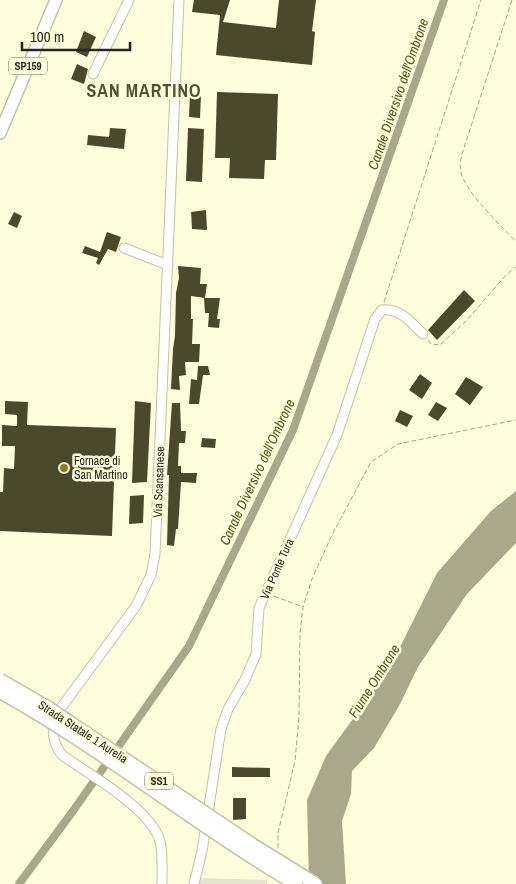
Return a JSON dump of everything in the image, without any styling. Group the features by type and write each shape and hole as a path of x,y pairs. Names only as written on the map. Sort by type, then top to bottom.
{"highway":[{"name":"Strada Statale 1 Aurelia","path":"0,680 47,707 253,845 316,884"},
{"name":"Strada Statale 1 Aurelia","path":"0,692 41,715 248,854 296,884"}],"main road":[{"name":"SP159","path":"0,133 56,0"}],"street":[{"path":"93,74 129,0"},
{"name":"Via Scansanese","path":"162,884 160,842 151,823 139,809 62,754 55,746 52,728 55,716 136,606 151,575 155,554 179,0"},
{"path":"124,248 168,265"},
{"path":"384,310 404,315 423,334"},
{"name":"Via Ponte Tura","path":"194,884 202,851 221,729 228,708 256,654 259,608 337,435 375,319 384,310"}],"path":[{"path":"384,310 481,0"},
{"path":"512,0 460,165 462,177 472,192 516,242"},
{"path":"423,334 431,344 440,345 466,322 506,275 516,267"},
{"path":"278,850 278,833 295,761 300,633 304,607 312,579 332,536 372,462 398,444 516,420"},
{"path":"273,596 304,607"}],"shaded area":[{"path":"516,491 516,543 467,594 418,667 399,706 374,748 352,771 351,794 342,821 346,884 309,884 307,800 326,756 389,669 437,573 491,511"},
{"path":"199,878 267,880 267,884 196,884"}],"building":[{"path":"194,0 230,0 223,22 276,28 279,0 316,0 312,31 315,32 312,65 216,55 220,15 192,12"},
{"path":"84,31 96,37 87,57 76,52"},
{"path":"77,64 88,69 84,84 71,79"},
{"path":"217,92 278,94 276,160 265,160 264,179 229,178 230,158 215,158"},
{"path":"190,94 201,95 200,118 189,117"},
{"path":"110,128 126,129 124,149 87,145 88,135 109,137"},
{"path":"188,128 204,129 202,182 186,181"},
{"path":"206,210 207,230 192,229 191,212"},
{"path":"14,212 22,216 17,228 8,224"},
{"path":"107,232 121,237 116,252 108,249 99,265 96,263 98,258 82,253 85,246 100,252"},
{"path":"178,266 201,268 200,284 207,284 205,298 191,296 191,319 193,319 192,344 200,344 199,362 185,362 186,375 179,376 180,390 171,389 176,293 179,278"},
{"path":"464,290 475,301 437,340 428,330"},
{"path":"204,298 220,298 217,319 220,319 219,328 208,327 209,313 205,313"},
{"path":"198,366 208,366 210,375 203,375 199,404 189,404 191,379 197,380"},
{"path":"420,374 432,383 422,399 409,390"},
{"path":"466,377 483,387 470,405 455,394"},
{"name":"Fornace di San Martino","path":"5,401 28,402 27,425 116,428 112,536 0,531 0,492 3,492 4,468 14,469 15,446 2,446 2,425 17,426 17,415 5,414"},
{"path":"135,401 151,403 147,482 132,483"},
{"path":"436,402 447,408 438,421 428,415"},
{"path":"172,403 180,403 181,431 186,431 185,443 179,443 178,466 181,466 181,473 197,473 196,483 181,482 178,529 176,529 174,546 167,545 169,475 167,475"},
{"path":"400,410 413,416 407,427 395,421"},
{"path":"202,438 216,439 215,448 201,447"},
{"path":"144,495 143,523 129,524 130,496"},
{"path":"232,767 270,768 270,777 232,777"},
{"path":"233,798 246,798 246,819 233,820"}],"waterway":[{"name":"Canale Diversivo dell'Ombrone","path":"19,884 73,811 189,646 293,430 444,0"}],"place":[{"name":"Fornace di San Martino","path":"64,468"}],"district":[{"name":"SAN MARTINO","path":"144,91"}],"water label":[{"name":"Fiume Ombrone","path":"374,681"}]}
